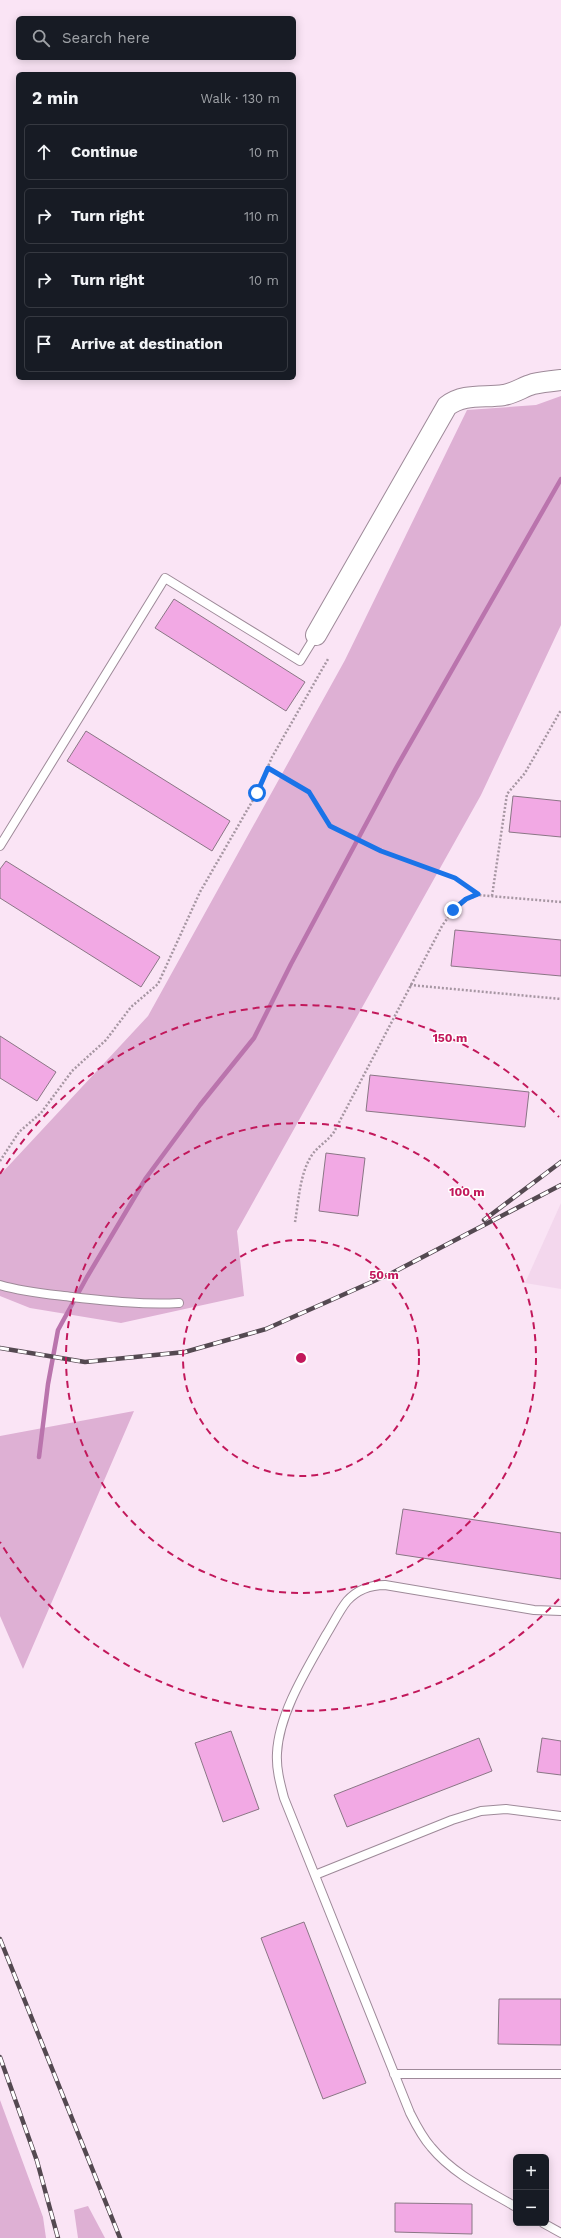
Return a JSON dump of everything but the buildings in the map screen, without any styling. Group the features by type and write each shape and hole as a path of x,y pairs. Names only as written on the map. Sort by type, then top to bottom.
{"street":[{"path":"316,635 447,406 455,400 467,397 515,393 533,384 561,380"}],"lane":[{"path":"0,846 165,578 300,661 316,635"},
{"path":"0,1285 43,1294 114,1302 149,1304 179,1303"},
{"path":"513,2205 456,2171 431,2147 410,2113 284,1798 279,1779 277,1753 285,1721 297,1688 348,1601 367,1587 385,1585 534,1610 561,1611"},
{"path":"315,1875 457,1818 481,1811 506,1809 561,1816"},
{"path":"394,2074 561,2074"},
{"path":"548,2226 561,2233"}],"path":[{"path":"0,1161 19,1132 41,1113 72,1071 106,1040 131,1007 158,984 200,892 257,793 268,768 300,707 328,659"},
{"path":"492,896 507,794 525,773 561,710"},
{"path":"268,768 309,792 330,826 381,851 455,878 478,894 561,902"},
{"path":"295,1222 308,1162 316,1150 334,1132 410,985 446,921 466,899 478,894"},
{"path":"410,985 561,999"}],"shaded area":[{"path":"561,396 561,625 481,795 237,1231 244,1296 121,1323 30,1308 0,1296 0,1175 148,1016 345,660 467,410 536,405"},
{"path":"561,1203 561,1289 525,1283"},
{"path":"134,1411 23,1669 0,1616 0,1436"},
{"path":"0,2100 43,2217 46,2238 0,2238"},
{"path":"88,2206 105,2238 78,2238 74,2210"}],"waterway":[{"path":"39,1457 48,1384 58,1330 87,1277 146,1178 200,1105 254,1038 291,964 396,768 561,479"}],"railway":[{"path":"484,1220 561,1162"},
{"path":"0,1348 85,1362 185,1352 266,1329 392,1273 561,1185"},
{"path":"0,1939 120,2238"},
{"path":"0,2057 37,2161 58,2238"}],"route":[{"path":"257,793 268,768 309,792 330,826 393,856 455,878 478,894 466,899 453,910"}]}
